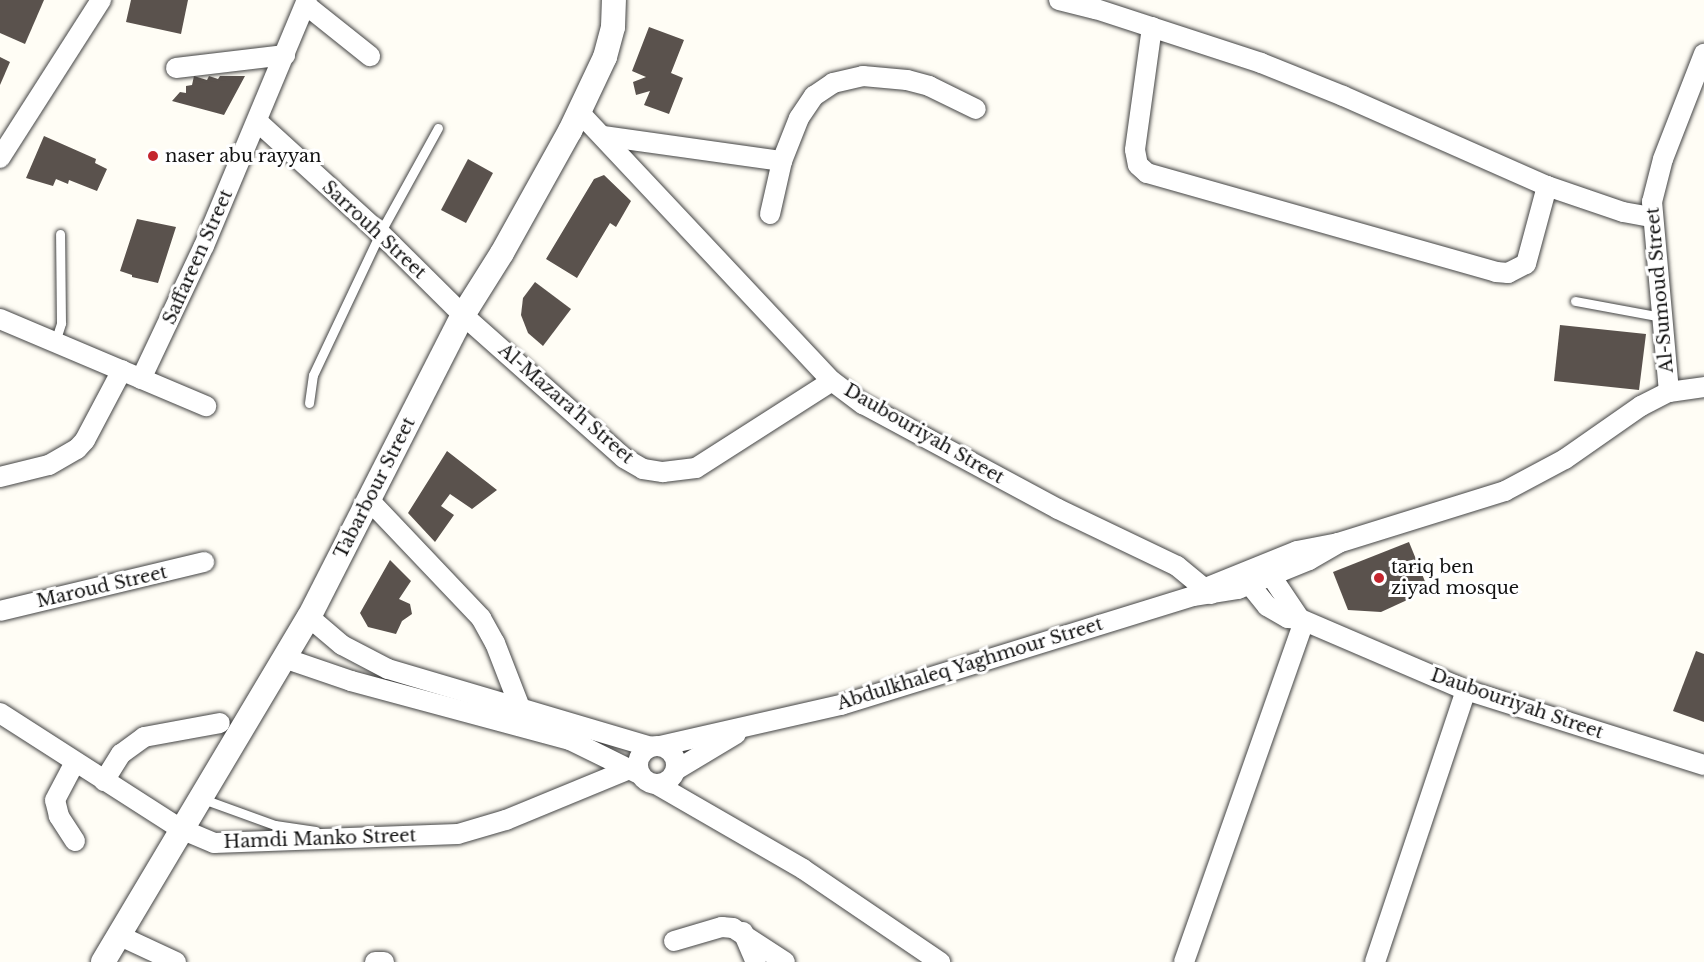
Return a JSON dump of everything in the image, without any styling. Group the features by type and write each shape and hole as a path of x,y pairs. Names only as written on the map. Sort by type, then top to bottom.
{"street":[{"path":"0,158 101,0"},
{"name":"Tabarbour Street","path":"103,962 309,617 463,315 502,253 580,113 601,69 610,42 615,0"},
{"path":"1059,0 1098,4 1152,27 1261,63 1547,186 1623,212 1652,217"},
{"path":"306,2 370,56"},
{"name":"Saffareen Street","path":"141,379 204,246 258,122 306,2"},
{"path":"1152,27 1135,150 1138,165 1147,173 1496,272 1508,273 1526,264 1547,186"},
{"name":"Al-Sumoud Street","path":"1669,392 1652,217 1654,187 1704,54"},
{"path":"176,68 285,55"},
{"path":"770,214 782,160 800,118 814,96 833,83 863,76 907,80 929,86 976,110"},
{"name":"Daubouriyah Street","path":"580,113 832,381 863,404 1058,510 1177,566 1203,593"},
{"name":"Sarrouh Street","path":"258,122 380,233 463,315"},
{"path":"603,136 782,160"},
{"name":"Al-Mazara’h Street","path":"463,315 624,458 643,469 663,472 696,468 832,381"},
{"path":"0,319 206,406"},
{"path":"0,477 49,465 77,449 85,440 122,370"},
{"name":"Abdulkhaleq Yaghmour Street","path":"655,747 841,705 1245,579 1267,570 1297,551 1338,543 1505,491 1541,474 1614,423 1669,392 1704,387"},
{"path":"369,500 481,618 495,643 521,710"},
{"name":"Maroud Street","path":"0,611 204,562"},
{"path":"1184,962 1302,620 1267,570"},
{"name":"Daubouriyah Street","path":"1245,579 1267,606 1288,618 1302,620 1466,690 1704,765"},
{"path":"309,617 342,645 370,662 521,710 655,747 666,748 675,758 675,772 669,781 642,776"},
{"path":"284,658 351,681 570,740 642,776 803,869 940,962"},
{"path":"1375,962 1466,690"},
{"name":"Hamdi Manko Street","path":"0,712 104,782 181,830 214,843 348,836 458,834 481,829 642,776"},
{"path":"104,782 121,754 144,737 220,723"},
{"name":"Abdulkhaleq Yaghmour Street","path":"675,772 746,728"},
{"path":"642,776 639,758 655,747"},
{"path":"75,762 54,800 59,816 75,841"},
{"path":"675,772 714,816"},
{"path":"674,941 722,927 743,932 785,962"},
{"path":"743,932 756,962"},
{"path":"118,935 176,962"},
{"path":"375,962 384,962"}],"lane":[{"path":"309,403 313,375 380,233 438,128"},
{"path":"55,342 61,323 60,234"},
{"path":"1575,301 1661,317"},
{"path":"200,798 275,825 348,836"}],"building":[{"path":"0,0 44,0 25,44 0,33"},
{"path":"131,0 188,0 181,34 126,22"},
{"path":"649,27 684,40 671,73 683,78 669,114 644,105 650,91 636,95 633,82 646,77 632,71"},
{"path":"0,57 10,62 0,85"},
{"path":"194,76 207,80 209,76 218,79 220,76 245,76 224,115 172,101 180,92 186,93 186,86 192,85"},
{"path":"44,136 96,159 95,163 107,169 97,191 69,180 68,184 56,179 53,186 26,178"},
{"path":"468,159 493,173 466,223 441,210"},
{"path":"604,175 631,201 616,227 610,223 577,278 546,259 594,179"},
{"path":"137,219 176,227 158,283 132,277 120,271"},
{"path":"535,282 571,309 543,346 528,333 521,315 523,298"},
{"path":"1560,325 1646,334 1639,390 1554,381"},
{"path":"447,451 497,490 472,509 450,494 441,506 454,515 435,542 408,513"},
{"name":"tariq ben ziyad mosque","path":"1409,542 1426,584 1405,601 1381,612 1348,610 1333,572"},
{"path":"390,560 411,581 399,599 410,604 412,614 402,621 396,634 368,627 360,613"},
{"path":"1696,651 1704,654 1704,722 1673,711"}],"place":[{"name":"naser abu rayyan","path":"153,156"},
{"name":"tariq ben ziyad mosque","path":"1379,578"}]}
